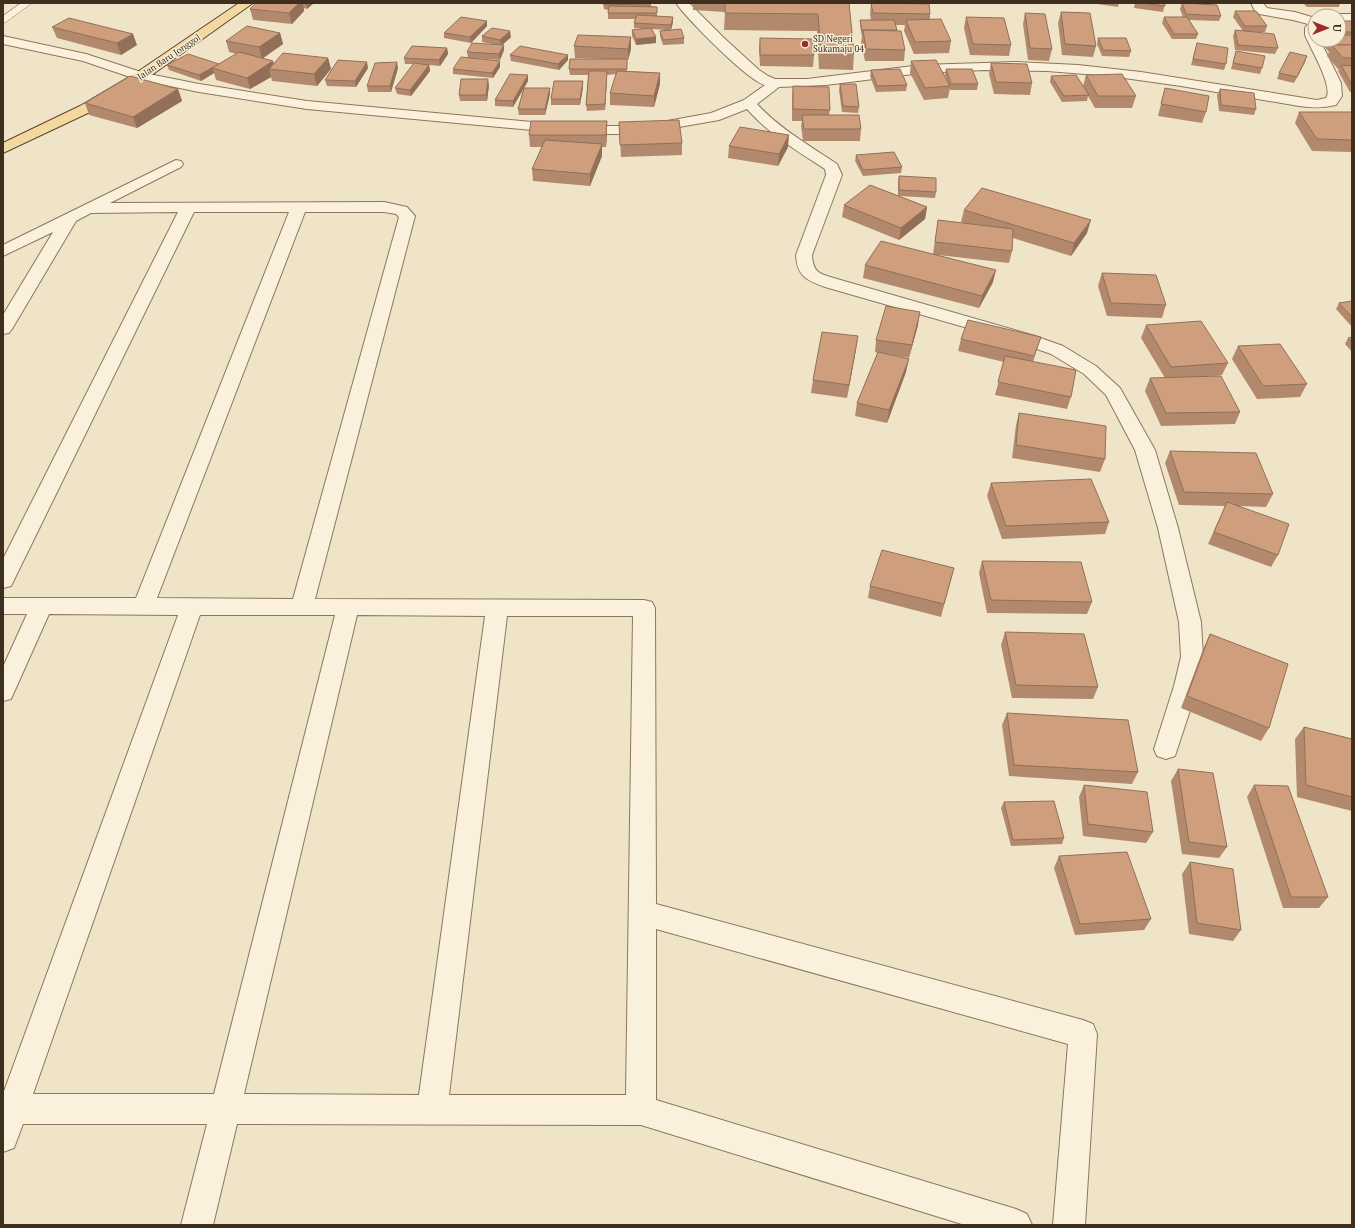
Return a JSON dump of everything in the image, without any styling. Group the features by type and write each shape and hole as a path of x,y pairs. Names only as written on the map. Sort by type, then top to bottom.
{"main road":[{"name":"Jalan Baru Jonggol","path":"3,149 85,109 141,76 247,3"}],"street":[{"path":"682,3 716,40 756,74 766,81 776,83 810,82 932,68 1017,65 1141,76 1317,104 1331,102 1335,96 1334,83 1318,48"},
{"path":"1257,3 1259,8 1263,11 1295,16 1307,20"},
{"path":"3,40 86,58 141,76 199,88 307,105 574,130 618,130 662,126 714,117 749,103 776,83"},
{"path":"749,103 766,122 780,133 832,167 834,175 804,255 804,262 808,272 814,277 1029,340 1057,350 1090,370 1113,392 1145,450 1168,528 1190,622 1192,657 1186,686 1166,749"},
{"path":"3,251 176,164"},
{"path":"3,580 189,207"},
{"path":"143,607 299,207"},
{"path":"89,208 384,207 401,210 407,216 302,607"},
{"path":"3,329 70,218"},
{"path":"3,606 644,608 641,1110"},
{"path":"3,692 42,606"},
{"path":"3,1137 8,1109 192,607"},
{"path":"197,1225 348,607"},
{"path":"432,1110 497,608"},
{"path":"643,913 1082,1034 1069,1225"},
{"path":"8,1109 641,1110 1016,1225"}],"lane":[{"path":"3,20 27,3"}],"building":[{"path":"256,3 299,3 289,13 250,9"},
{"path":"603,3 651,3 650,5"},
{"path":"725,3 849,3 854,53 821,52 818,14 725,13"},
{"path":"871,3 929,4 930,14 873,13"},
{"path":"1143,3 1165,3 1165,6"},
{"path":"1182,3 1217,5 1221,16 1186,14"},
{"path":"609,6 657,7 657,13 608,13"},
{"path":"1235,11 1256,11 1267,26 1245,26"},
{"path":"1061,12 1090,13 1096,46 1065,44"},
{"path":"1025,13 1045,14 1052,49 1030,48"},
{"path":"637,15 673,17 671,25 634,23"},
{"path":"461,17 487,21 470,37 444,33"},
{"path":"966,17 1004,18 1011,45 973,44"},
{"path":"1164,17 1187,17 1198,34 1174,34"},
{"path":"69,18 133,34 117,43 52,27"},
{"path":"941,19 951,41 915,42 906,20"},
{"path":"860,20 894,20 897,30 862,31"},
{"path":"1347,21 1352,21 1352,32 1347,32"},
{"path":"247,26 280,33 259,47 226,41"},
{"path":"492,28 510,31 500,40 482,36"},
{"path":"651,28 656,37 636,39 632,30"},
{"path":"681,29 684,38 663,40 660,31"},
{"path":"863,30 901,31 905,50 866,49"},
{"path":"1235,30 1274,34 1278,48 1238,45"},
{"path":"578,35 631,37 628,49 574,46"},
{"path":"1347,35 1352,35 1352,45 1347,45"},
{"path":"760,38 812,39 814,55 760,55"},
{"path":"1098,38 1126,38 1131,51 1103,50"},
{"path":"472,43 504,45 499,54 467,52"},
{"path":"1197,43 1228,48 1226,64 1193,59"},
{"path":"1347,45 1352,45 1352,58 1343,58 1335,48 1347,48"},
{"path":"412,46 447,48 439,60 404,58"},
{"path":"520,46 568,55 558,64 510,55"},
{"path":"1236,51 1265,56 1262,68 1233,63"},
{"path":"239,52 273,61 247,78 212,68"},
{"path":"1290,52 1307,56 1297,77 1279,73"},
{"path":"283,53 328,58 314,74 269,69"},
{"path":"188,54 219,64 199,75 167,65"},
{"path":"461,57 500,61 492,73 453,69"},
{"path":"570,59 627,59 627,69 569,69"},
{"path":"338,60 367,62 355,81 325,80"},
{"path":"936,60 950,86 925,88 911,61"},
{"path":"397,62 390,86 367,86 375,63"},
{"path":"414,63 429,65 410,90 395,88"},
{"path":"991,63 1027,64 1032,83 996,82"},
{"path":"1341,65 1352,66 1352,85"},
{"path":"900,69 907,85 877,86 871,70"},
{"path":"946,69 972,69 978,84 951,84"},
{"path":"589,71 607,71 605,104 586,105"},
{"path":"617,71 660,73 654,96 610,93"},
{"path":"510,74 528,75 513,101 495,100"},
{"path":"1122,74 1136,96 1098,96 1086,75"},
{"path":"1076,75 1089,95 1064,96 1051,76"},
{"path":"130,76 178,89 133,117 85,103"},
{"path":"461,79 488,79 486,95 459,95"},
{"path":"554,81 583,81 580,99 551,99"},
{"path":"840,84 856,84 859,107 843,106"},
{"path":"793,86 829,87 830,110 793,109"},
{"path":"524,88 550,88 545,109 518,109"},
{"path":"1165,88 1209,96 1206,112 1161,104"},
{"path":"1220,89 1254,93 1256,109 1221,105"},
{"path":"1299,112 1352,112 1352,140 1317,139"},
{"path":"802,115 859,115 861,129 804,129"},
{"path":"679,120 682,143 620,145 619,122"},
{"path":"531,121 607,121 606,135 529,135"},
{"path":"740,127 789,135 779,154 729,146"},
{"path":"545,140 602,144 590,174 532,169"},
{"path":"894,152 902,167 863,170 856,155"},
{"path":"899,176 936,178 936,192 899,190"},
{"path":"870,185 927,207 901,228 844,205"},
{"path":"982,188 1091,220 1074,243 964,210"},
{"path":"938,220 1013,229 1012,251 935,242"},
{"path":"881,241 996,270 982,296 865,265"},
{"path":"1102,273 1156,275 1166,305 1111,303"},
{"path":"1352,301 1352,317 1339,303"},
{"path":"886,306 920,312 912,345 876,340"},
{"path":"968,320 1041,337 1034,356 961,339"},
{"path":"1201,321 1228,363 1171,367 1146,325"},
{"path":"822,332 858,336 849,385 813,380"},
{"path":"1280,344 1307,384 1263,386 1238,346"},
{"path":"878,352 909,359 889,410 857,403"},
{"path":"1005,356 1076,370 1071,397 998,382"},
{"path":"1221,376 1240,412 1166,413 1150,378"},
{"path":"1019,413 1106,426 1105,459 1016,445"},
{"path":"1170,451 1256,453 1273,494 1184,492"},
{"path":"1091,479 1109,522 1006,526 991,483"},
{"path":"1227,502 1289,524 1278,555 1214,532"},
{"path":"882,550 954,568 944,604 870,586"},
{"path":"982,561 1081,562 1092,602 991,600"},
{"path":"1005,632 1084,634 1098,687 1016,685"},
{"path":"1210,634 1288,664 1269,728 1187,696"},
{"path":"1007,713 1128,720 1138,772 1014,765"},
{"path":"1304,727 1352,739 1352,797 1306,785"},
{"path":"1178,769 1213,773 1227,847 1189,842"},
{"path":"1084,785 1147,792 1153,832 1088,824"},
{"path":"1254,785 1288,786 1328,897 1291,897"},
{"path":"1054,801 1064,838 1013,840 1004,802"},
{"path":"1127,852 1151,919 1080,924 1059,856"},
{"path":"1190,862 1233,869 1241,930 1197,923"}],"place":[{"name":"SD Negeri Sukamaju 04","path":"805,44"}]}
